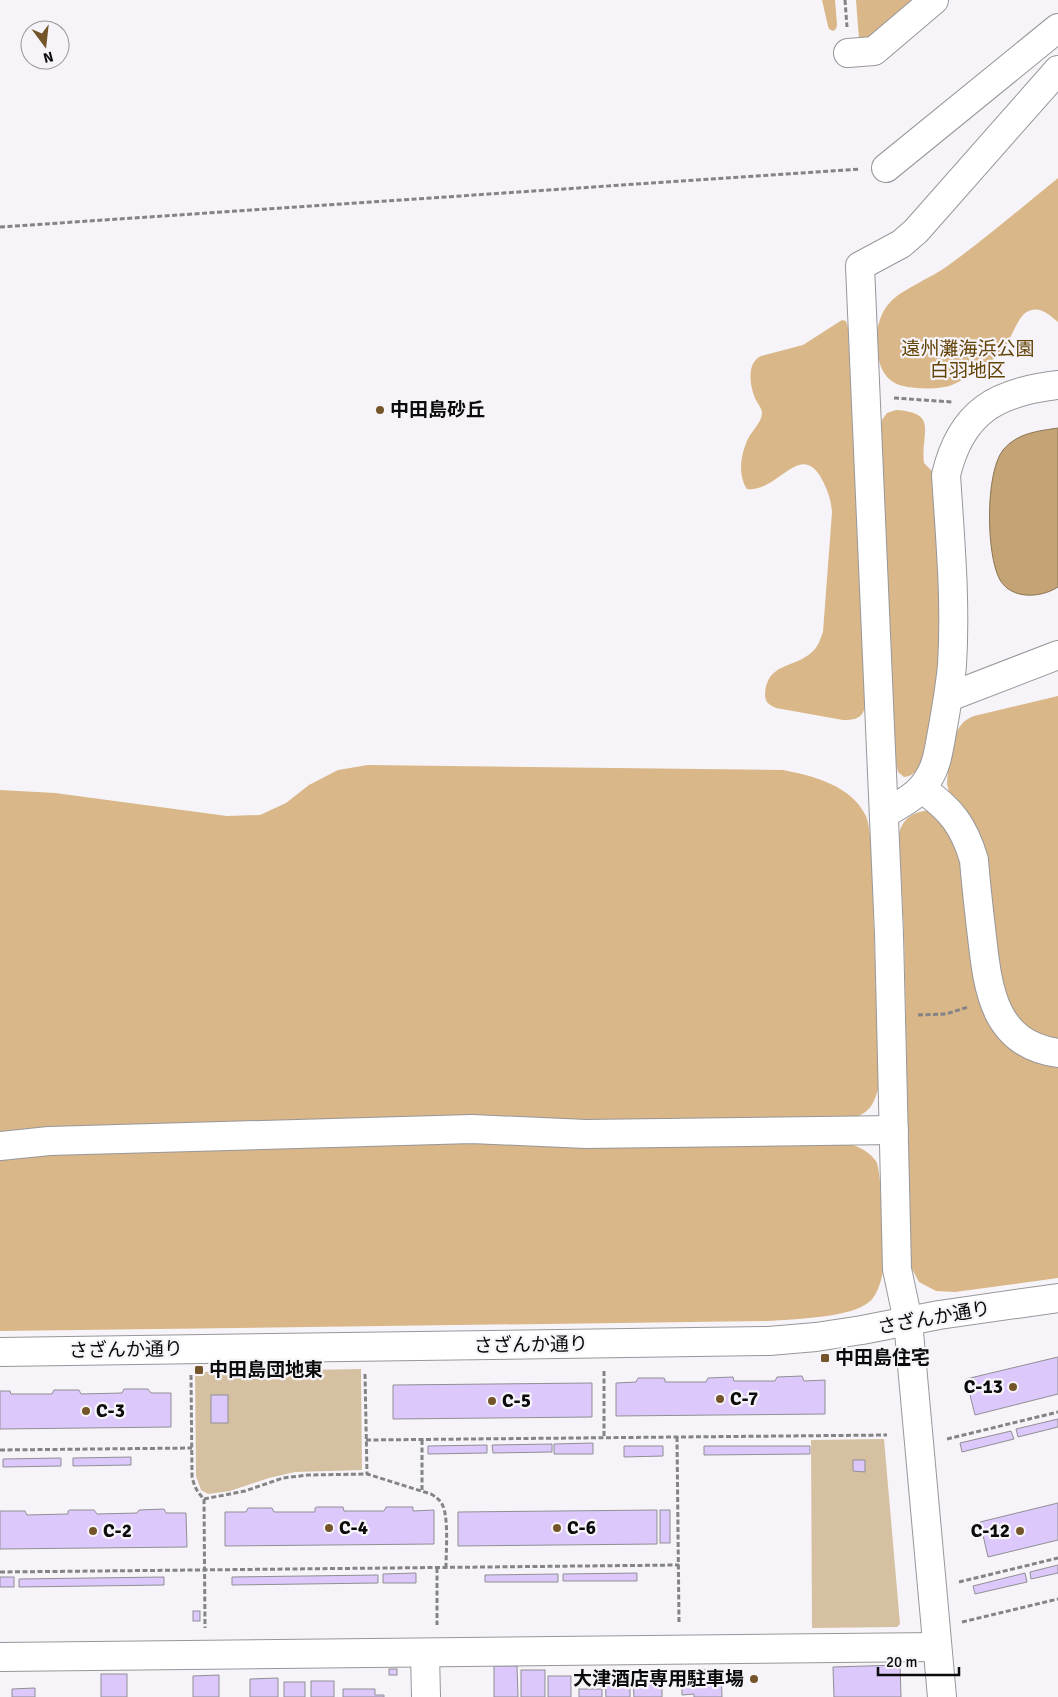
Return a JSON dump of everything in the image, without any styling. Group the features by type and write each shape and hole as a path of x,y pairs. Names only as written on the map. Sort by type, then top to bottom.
{"street":[{"path":"848,53 874,51 934,0"},
{"path":"886,168 1058,28"},
{"path":"942,1697 908,1321 897,1269 884,814 860,266 901,244 916,231 1058,70"},
{"path":"884,814 909,800 922,789 930,778 935,764 948,697 952,666 954,608 946,475 951,454 960,435 974,418 990,404 1018,392 1058,385"},
{"path":"948,697 1058,655"},
{"path":"922,789 940,802 953,815 969,844 974,860 987,981 992,998 1005,1023 1021,1040 1038,1048 1058,1053"},
{"path":"0,1146 59,1141 472,1129 586,1134 894,1130"},
{"name":"さざんか通り","path":"0,1352 769,1341 844,1333 970,1310 1058,1298"},
{"path":"0,1657 937,1647"},
{"path":"425,1653 426,1697"}],"path":[{"path":"0,227 886,168"},
{"path":"892,398 927,400"},
{"path":"891,1016 946,1014 992,998"},
{"path":"604,1363 604,1438"},
{"path":"365,1366 367,1474"},
{"path":"191,1367 192,1476 198,1493 204,1499 205,1629"},
{"path":"945,1440 1058,1412"},
{"path":"366,1440 887,1435"},
{"path":"677,1437 679,1624"},
{"path":"422,1440 422,1491"},
{"path":"0,1450 192,1448"},
{"path":"204,1499 244,1491 295,1476 367,1474 422,1491 438,1498 443,1506 445,1515 446,1567"},
{"path":"958,1583 1058,1558"},
{"path":"0,1572 679,1565"},
{"path":"437,1568 437,1626"},
{"path":"962,1622 1058,1599"}],"shaded area":[{"path":"1058,428 1058,587 1035,595 1019,594 1005,586 995,568 989,514 993,476 997,461 1009,444 1021,436"},
{"path":"361,1369 362,1470 295,1472 269,1478 230,1491 208,1494 201,1490 196,1476 195,1372"},
{"path":"884,1439 900,1624 897,1627 812,1628 811,1440"}],"green space":[{"path":"822,0 835,0 837,25 833,31 829,29"},
{"path":"856,0 925,0 877,41 859,39"},
{"name":"遠州灘海浜公園 白羽地区","path":"1058,178 1058,322 1041,310 1025,313 1005,347 997,356 979,370 947,387 906,387 898,385 891,380 881,367 877,345 878,327 884,310 890,302 960,257"},
{"path":"842,320 846,321 848,328 865,704 861,715 843,720 776,708 768,703 765,697 767,684 771,676 776,671 812,652 823,632 832,512 827,489 820,476 812,467 804,464 796,466 768,484 758,488 747,489 741,470 742,456 746,443 762,416 761,409 755,398 750,375 756,359 803,345"},
{"path":"896,410 910,412 918,415 923,420 925,426 924,463 937,476 942,657 922,759 916,771 904,777 898,772 896,763 881,429 882,420 887,413"},
{"path":"1058,696 1058,1042 1027,1031 1003,999 947,784 955,737 966,720 974,716"},
{"path":"368,765 783,770 807,775 841,789 859,805 866,816 871,839 879,1086 874,1102 862,1114 840,1121 0,1136 0,790 55,793 227,816 260,815 286,803 309,785 338,770"},
{"path":"930,810 938,814 960,848 977,983 1058,1063 1058,1278 955,1292 936,1291 919,1282 911,1267 904,933 899,834 906,819 919,812"},
{"path":"472,1139 840,1141 855,1146 864,1150 872,1157 878,1167 882,1214 883,1271 881,1280 874,1296 861,1307 836,1315 768,1321 0,1331 0,1156"}],"building":[{"name":"C-13","path":"1058,1357 1058,1394 975,1415 966,1379"},
{"name":"C-7","path":"802,1376 804,1381 825,1380 825,1414 616,1416 616,1383 636,1382 638,1378 663,1378 665,1382 706,1382 708,1378 733,1377 734,1381 775,1381 777,1377"},
{"name":"C-5","path":"592,1383 592,1417 393,1419 393,1385"},
{"name":"C-3","path":"124,1389 148,1389 151,1393 171,1393 171,1427 0,1429 0,1391 10,1391 11,1394 52,1394 54,1390 79,1390 81,1394 122,1393"},
{"path":"211,1395 228,1395 228,1423 211,1423"},
{"path":"1058,1419 1058,1427 1018,1437 1016,1429"},
{"path":"1011,1431 1014,1439 962,1452 960,1443"},
{"path":"593,1443 593,1454 554,1454 554,1444"},
{"path":"552,1444 552,1452 493,1453 492,1445"},
{"path":"487,1445 487,1453 428,1454 428,1446"},
{"path":"624,1446 663,1446 663,1456 624,1457"},
{"path":"704,1446 810,1446 810,1454 704,1455"},
{"path":"131,1457 131,1465 73,1466 73,1458"},
{"path":"61,1458 61,1466 3,1467 3,1459"},
{"path":"853,1460 865,1460 865,1472 853,1471"},
{"name":"C-12","path":"1058,1503 1058,1540 988,1557 980,1522"},
{"name":"C-4","path":"317,1507 343,1507 344,1511 384,1511 386,1507 413,1507 413,1511 434,1510 434,1544 225,1546 225,1512 246,1512 248,1508 272,1508 274,1512 315,1512"},
{"name":"C-2","path":"164,1509 166,1513 186,1513 187,1547 0,1549 0,1511 25,1511 27,1515 68,1514 70,1510 94,1510 97,1514 137,1513 139,1510"},
{"name":"C-6","path":"657,1510 657,1544 458,1546 458,1512"},
{"path":"660,1510 670,1510 670,1543 660,1543"},
{"path":"1058,1565 1058,1573 1031,1579 1030,1572"},
{"path":"416,1573 416,1583 383,1583 383,1574"},
{"path":"637,1573 637,1581 563,1581 563,1574"},
{"path":"1025,1573 1027,1582 975,1594 973,1586"},
{"path":"558,1574 558,1582 485,1582 485,1575"},
{"path":"378,1575 378,1583 232,1585 232,1577"},
{"path":"0,1577 14,1577 14,1587 0,1587"},
{"path":"164,1577 164,1585 19,1587 19,1579"},
{"path":"193,1611 200,1611 200,1621 193,1621"},
{"path":"900,1665 901,1697 834,1697 833,1667"},
{"path":"494,1666 517,1666 518,1697 494,1697"},
{"path":"389,1669 397,1669 397,1675 389,1675"},
{"path":"721,1669 722,1697 694,1697 694,1694 682,1695 682,1670"},
{"path":"521,1670 545,1670 545,1697 521,1697"},
{"path":"101,1674 127,1674 127,1697 101,1697"},
{"path":"219,1675 219,1697 193,1697 193,1676"},
{"path":"548,1676 571,1676 571,1697 548,1697"},
{"path":"605,1676 630,1676 630,1697 606,1697"},
{"path":"662,1677 662,1697 634,1697 633,1678"},
{"path":"278,1678 278,1697 250,1697 250,1679"},
{"path":"311,1681 334,1681 334,1697 311,1697"},
{"path":"284,1682 305,1682 305,1697 284,1697"},
{"path":"35,1688 35,1697 12,1697 12,1689"},
{"path":"343,1689 375,1689 375,1695 384,1695 384,1697 343,1697"},
{"path":"579,1689 602,1689 602,1697 579,1697"}],"place":[{"name":"中田島砂丘","path":"380,410"},
{"name":"中田島住宅","path":"825,1358"},
{"name":"中田島団地東","path":"199,1370"},
{"name":"C-13","path":"1013,1387"},
{"name":"C-7","path":"720,1399"},
{"name":"C-5","path":"492,1401"},
{"name":"C-3","path":"86,1411"},
{"name":"C-4","path":"329,1528"},
{"name":"C-6","path":"557,1528"},
{"name":"C-2","path":"93,1531"},
{"name":"C-12","path":"1020,1531"},
{"name":"大津酒店専用駐車場","path":"754,1679"}]}
